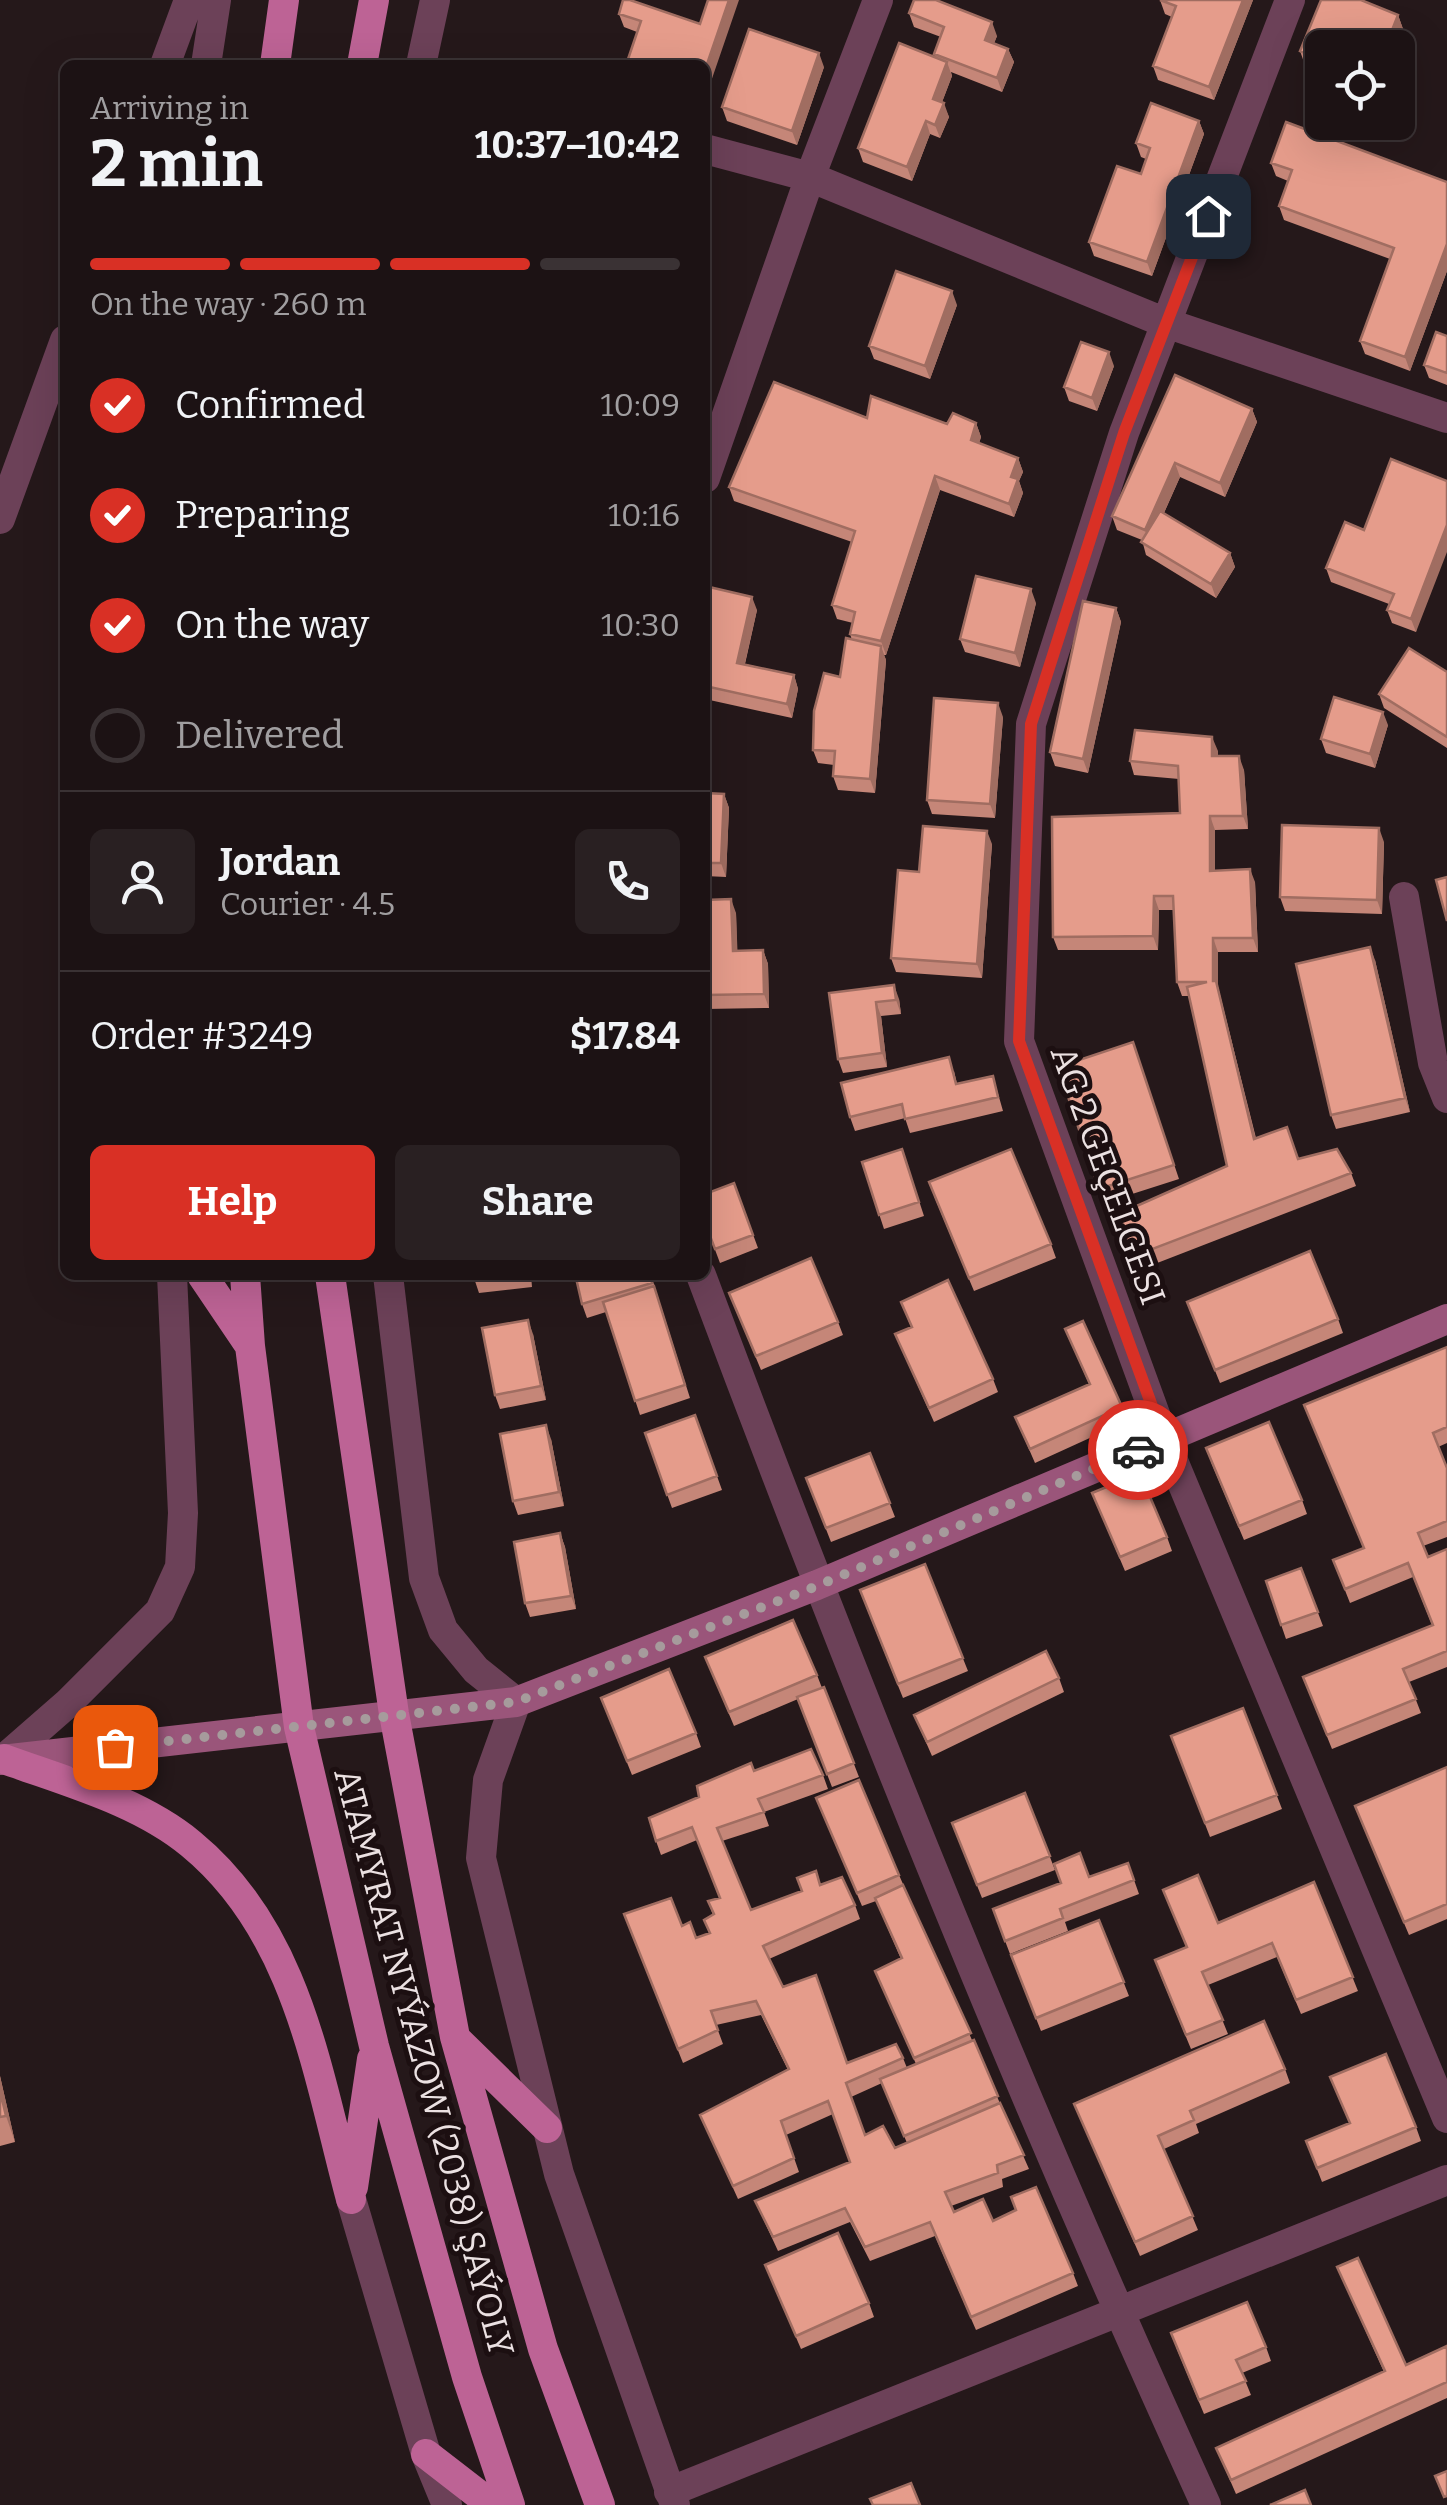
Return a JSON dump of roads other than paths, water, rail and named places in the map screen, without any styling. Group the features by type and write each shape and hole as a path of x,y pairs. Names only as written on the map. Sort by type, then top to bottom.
{"main road":[{"path":"276,60 284,0"},
{"path":"363,60 374,0"},
{"path":"205,1280 250,1346"},
{"name":"ATAMYRAT NYÝAZOW (2038) ŞAÝOLY","path":"244,1280 299,1727 374,2046 467,2377 510,2505"},
{"name":"ATAMYRAT NYÝAZOW (2038) ŞAÝOLY","path":"331,1280 394,1714 454,2038 543,2349 600,2505"},
{"path":"2,1759 87,1789 147,1816 190,1843 237,1890 274,1944 294,1990 351,2199"},
{"path":"454,2038 547,2128"},
{"path":"351,2199 374,2046"},
{"path":"426,2454 492,2505"}],"street":[{"path":"167,60 189,0"},
{"path":"207,60 216,0"},
{"path":"421,60 436,0"},
{"path":"710,464 810,177 878,0"},
{"name":"AG 2 GEÇELGESI","path":"1290,0 1124,433 1031,724 1019,1041 1164,1439 1447,2118"},
{"path":"710,149 810,177 1166,323 1447,418"},
{"path":"0,519 60,354"},
{"path":"1404,897 1433,1062 1447,1098"},
{"path":"2,1759 68,1702 160,1610 180,1567 182,1513 172,1280"},
{"path":"389,1280 424,1578 443,1630 476,1670 516,1702"},
{"path":"703,1280 817,1586 1118,2312 1206,2505"},
{"path":"2,1759 516,1702 817,1586 1447,1318"},
{"path":"516,1702 488,1780 481,1858 559,2174 672,2498 1447,2180"},
{"path":"351,2199 426,2454 447,2505"}]}
